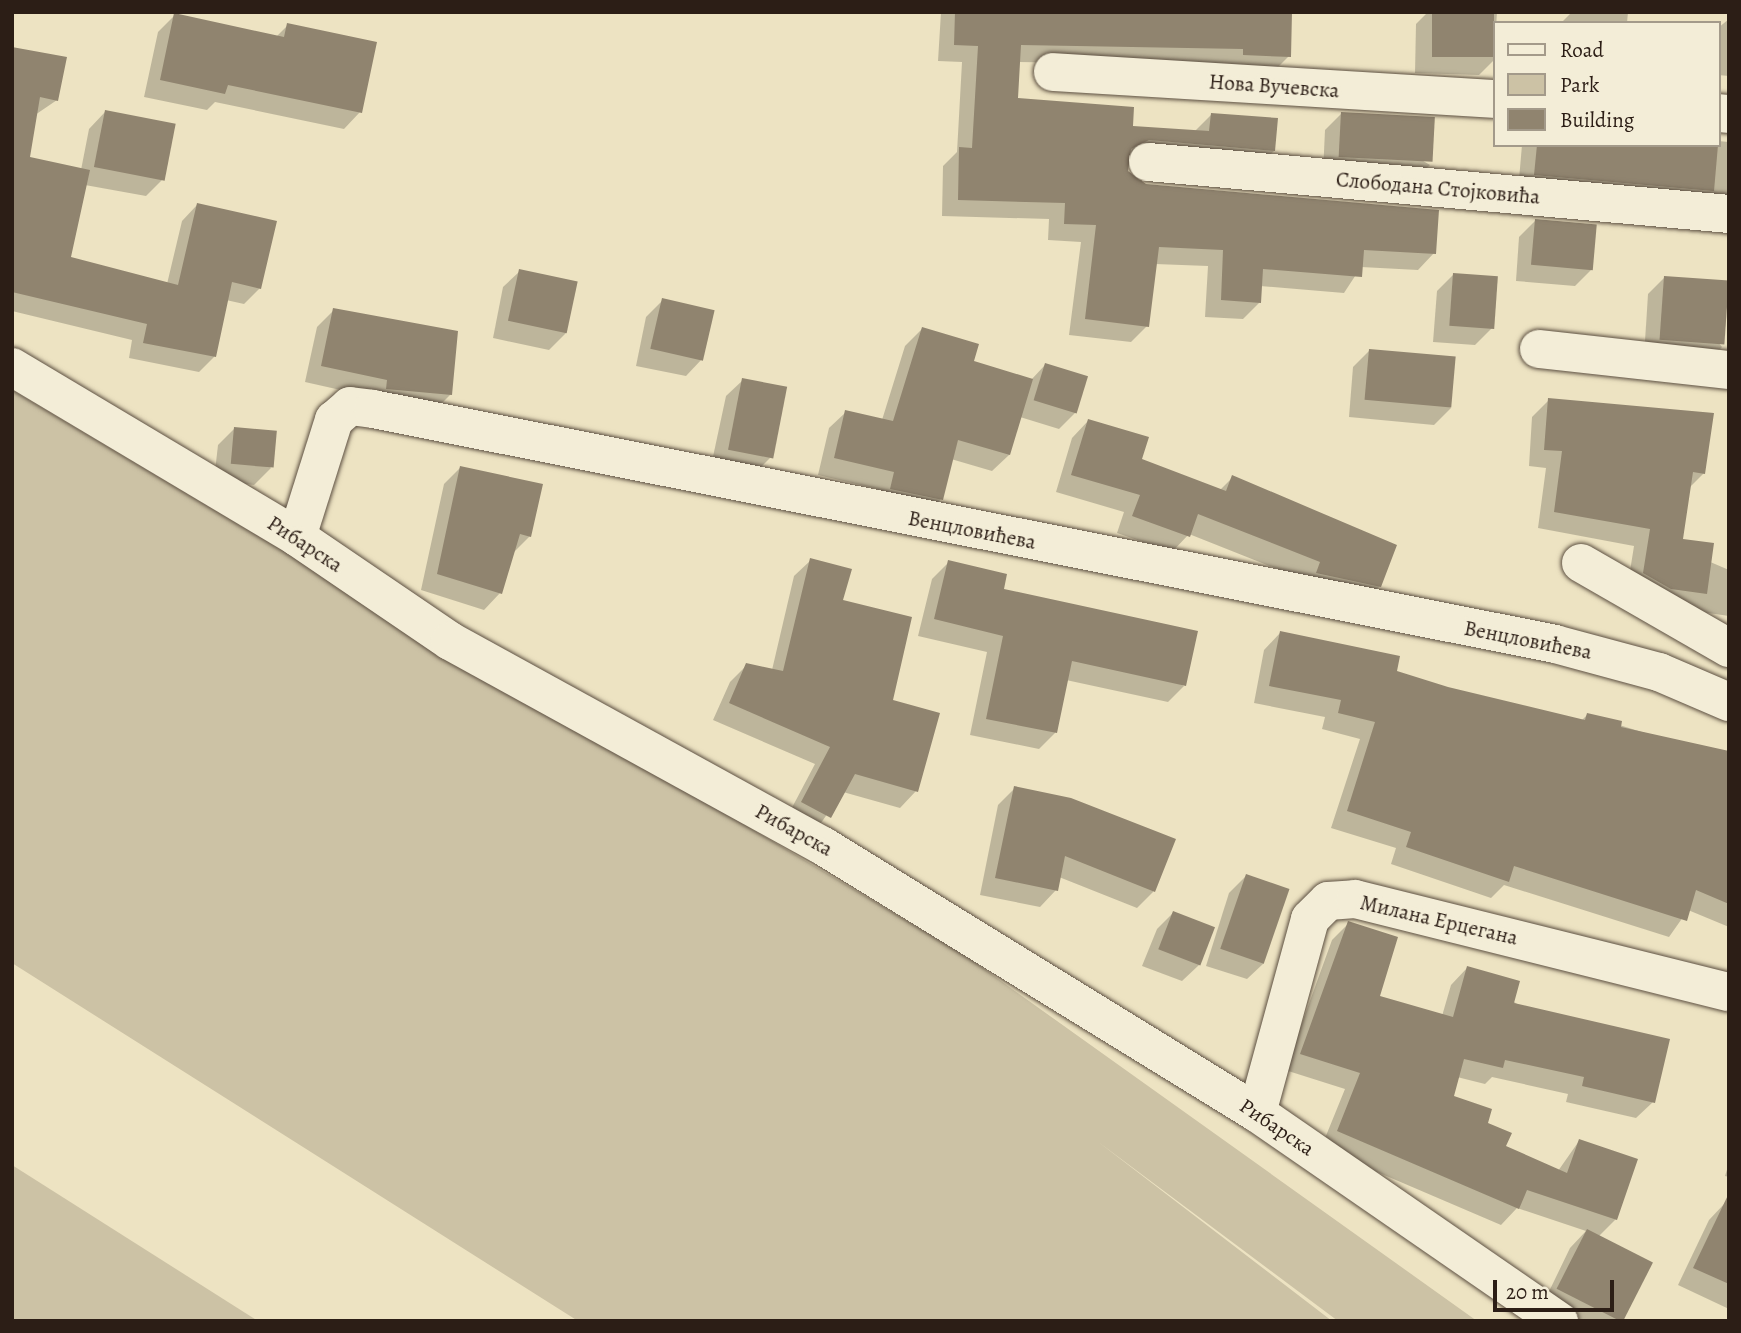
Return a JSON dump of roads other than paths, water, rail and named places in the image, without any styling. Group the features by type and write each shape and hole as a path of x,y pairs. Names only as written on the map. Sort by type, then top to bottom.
{"street":[{"name":"Нова Вучевска","path":"1053,72 1492,99"},
{"name":"Слободана Стојковића","path":"1148,162 1729,214"},
{"path":"1539,349 1729,370"},
{"name":"Рибарска","path":"12,367 297,537 450,641 823,845 1256,1113 1559,1321"},
{"name":"Венцловићева","path":"297,537 334,420 350,407 361,408 1555,644 1659,672 1729,702"},
{"path":"1581,563 1729,648"},
{"name":"Милана Ерцегана","path":"1256,1113 1310,919 1328,901 1355,899 1729,992"}]}
